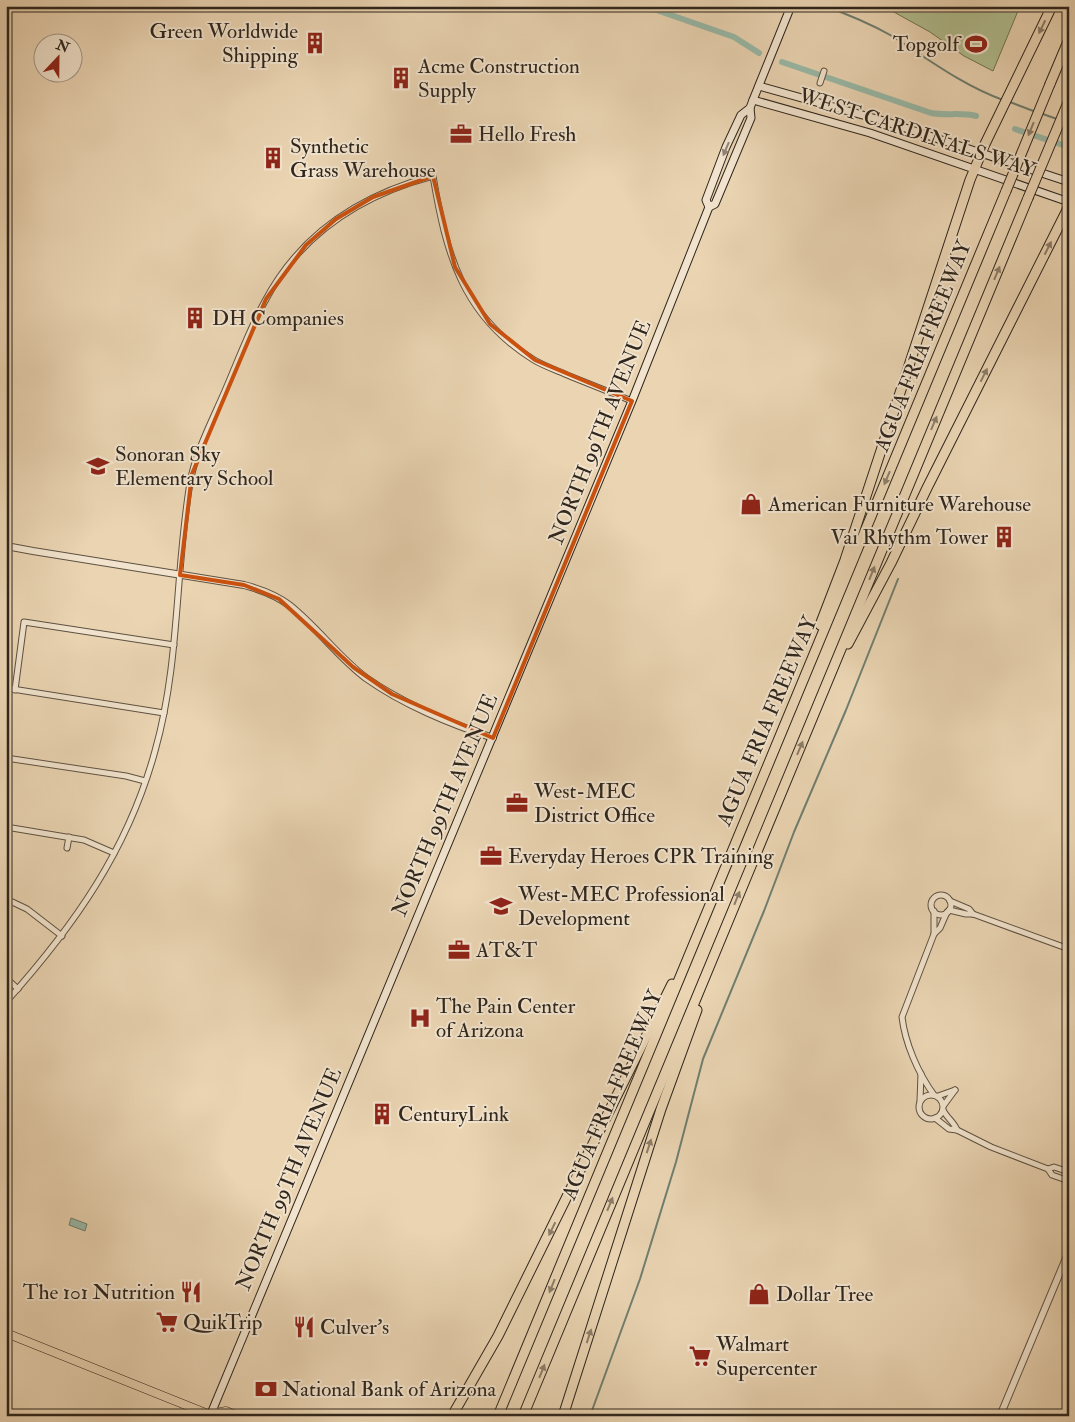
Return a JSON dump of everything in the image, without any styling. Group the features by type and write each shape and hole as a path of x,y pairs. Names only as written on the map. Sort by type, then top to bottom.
{"highway":[{"path":"805,675 826,608 841,573 974,169 1052,6"},
{"name":"AGUA FRIA FREEWAY","path":"498,1416 1069,39"},
{"name":"AGUA FRIA FREEWAY","path":"523,1416 1069,100"},
{"path":"827,683 891,563 944,453 1069,206"},
{"path":"455,1414 508,1316 665,997 691,951"},
{"path":"563,1416 668,1088 698,1008 713,960"}],"main road":[{"name":"NORTH 99TH AVENUE","path":"709,207 706,200 726,147 741,115 751,104 790,9"},
{"name":"WEST CARDINALS WAY","path":"759,86 981,152 1069,182"},
{"name":"NORTH 99TH AVENUE","path":"211,1415 632,401 709,207 715,204 752,118 751,104"},
{"name":"WEST CARDINALS WAY","path":"751,104 863,130 1069,202"},
{"path":"6,1333 211,1415 226,1411 238,1416"}],"street":[{"path":"820,82 824,71"},
{"path":"6,1002 62,936 89,897 114,853 134,812 156,750 164,713 174,645 190,485 195,464 250,330 277,280 306,245 336,219 372,197 433,176 441,223 454,266 467,292 490,324 535,360 632,401"},
{"path":"6,546 33,552 244,585 271,595 288,605 341,656 385,690 426,712 493,738"},
{"path":"15,690 24,622 174,645"},
{"path":"6,688 164,713"},
{"path":"6,758 126,776 145,782"},
{"path":"6,828 69,837 90,842 114,853"},
{"path":"67,848 69,837"},
{"path":"957,1130 921,1074 903,1029 902,1017 934,934 934,912 931,903 936,896 944,896 950,901 969,909 973,914"},
{"path":"6,899 27,909 62,936"},
{"path":"934,934 940,928 948,911 950,901"},
{"path":"934,912 939,914 948,911 973,914 1069,949"},
{"path":"6,978 18,989"},
{"path":"920,1102 925,1096 936,1096 955,1090 946,1101 939,1117 931,1119 924,1116 920,1110 920,1102 921,1074"},
{"path":"935,1118 949,1128 1048,1169 1052,1175 1069,1182"},
{"path":"1048,1169 1054,1166 1069,1172"},
{"path":"1000,1416 1069,1251"}],"highlighted area":[{"path":"433,176 455,267 490,324 535,360 632,401 493,738 392,694 353,667 279,599 244,585 180,575 192,474 266,299 306,245 336,219 373,197"}],"shaded area":[{"name":"Topgolf","path":"883,6 1020,6 993,71 964,56 930,32"},
{"path":"71,1218 87,1224 85,1231 69,1225"}],"waterway":[{"path":"645,6 734,37 759,53"},
{"path":"824,6 859,19 892,36 959,79 1003,100"},
{"path":"782,62 931,113 976,116"},
{"path":"1010,102 1036,112"},
{"path":"1040,113 1057,119"},
{"path":"1015,129 1069,147"},
{"path":"590,1416 640,1279 676,1162 703,1059 898,579"}],"place":[{"name":"Green Worldwide Shipping","path":"315,43"},
{"name":"Topgolf","path":"976,44"},
{"name":"Acme Construction Supply","path":"401,78"},
{"name":"Hello Fresh","path":"461,134"},
{"name":"Synthetic Grass Warehouse","path":"273,158"},
{"name":"DH Companies","path":"195,318"},
{"name":"Sonoran Sky Elementary School","path":"98,466"},
{"name":"American Furniture Warehouse","path":"751,504"},
{"name":"Vai Rhythm Tower","path":"1004,537"},
{"name":"West-MEC District Office","path":"517,803"},
{"name":"Everyday Heroes CPR Training","path":"491,856"},
{"name":"West-MEC Professional Development","path":"501,906"},
{"name":"AT&T","path":"459,950"},
{"name":"The Pain Center of Arizona","path":"420,1018"},
{"name":"CenturyLink","path":"382,1114"},
{"name":"The 101 Nutrition","path":"191,1292"},
{"name":"Dollar Tree","path":"759,1294"},
{"name":"QuikTrip","path":"167,1322"},
{"name":"Culver's","path":"304,1327"},
{"name":"Walmart Supercenter","path":"700,1356"},
{"name":"National Bank of Arizona","path":"266,1389"}]}
